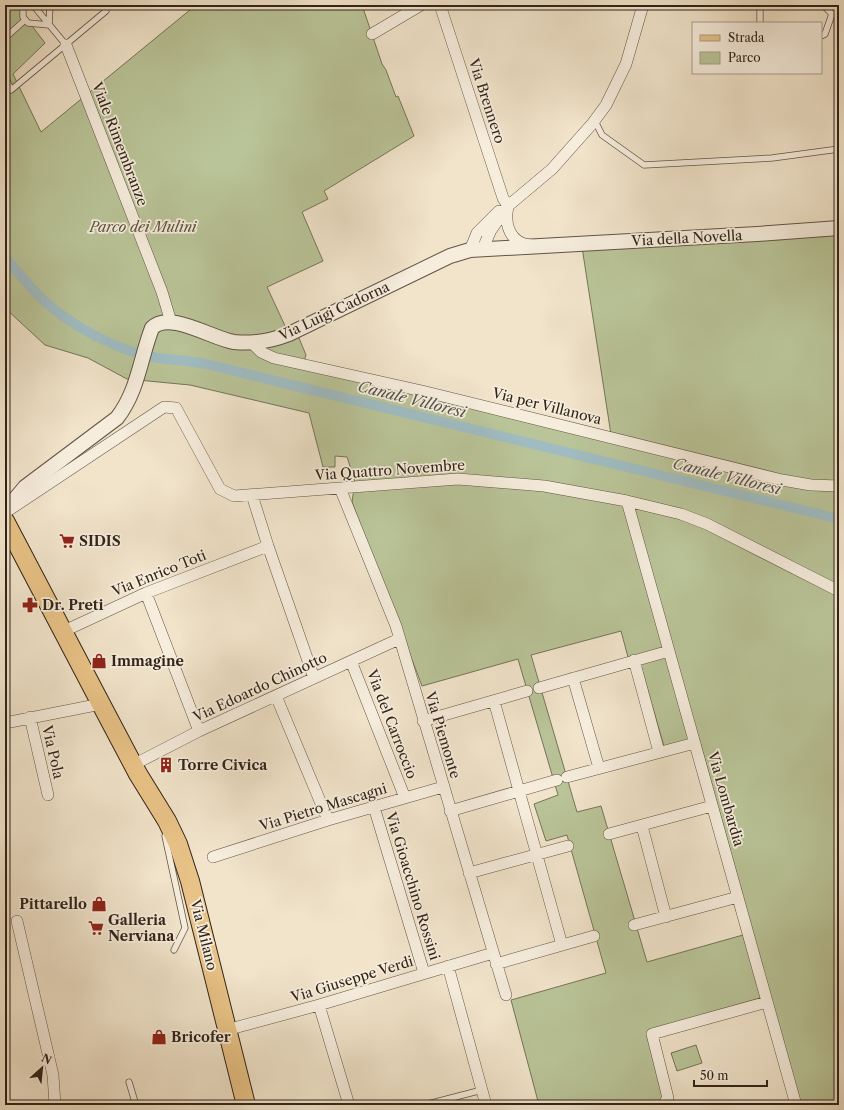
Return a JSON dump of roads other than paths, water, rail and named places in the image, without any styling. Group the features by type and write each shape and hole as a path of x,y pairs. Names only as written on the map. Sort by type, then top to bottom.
{"main road":[{"name":"Via Milano","path":"5,521 62,632 136,769 167,821 182,856 223,1031 237,1105"},
{"name":"Via Milano","path":"136,769 165,836 181,883 223,1031 246,1105"}],"street":[{"path":"372,34 421,5"},
{"name":"Via Brennero","path":"440,5 501,190 508,206"},
{"path":"477,249 508,206 552,169 595,121 612,95 622,75 643,5"},
{"name":"Viale Rimembranze","path":"66,45 162,292 171,322"},
{"path":"508,206 506,222 513,237 527,245 535,245"},
{"name":"Via della Novella","path":"535,245 757,234 839,228"},
{"name":"Via Luigi Cadorna","path":"171,322 223,339 252,343 271,340 289,334 450,256 477,249 535,245"},
{"path":"5,512 25,487 113,423 128,401 140,372 152,328 159,322 171,322"},
{"name":"Via per Villanova","path":"252,343 261,352 274,358 422,391 782,480 811,485 839,486"},
{"name":"Via Quattro Novembre","path":"5,512 164,407 170,406 176,408 220,489 234,496 458,479 544,486 627,501 681,514 707,524 839,591"},
{"name":"Via Piemonte","path":"340,488 400,639 423,721 506,995"},
{"path":"252,495 268,546 314,678"},
{"name":"Via Lombardia","path":"627,501 796,1105"},
{"name":"Via Enrico Toti","path":"62,632 146,593 268,546"},
{"path":"146,593 199,732"},
{"name":"Via Edoardo Chinotto","path":"136,769 199,732 400,639"},
{"path":"539,688 669,651"},
{"path":"634,660 659,752"},
{"name":"Via del Carroccio","path":"351,661 405,798"},
{"path":"573,678 599,768"},
{"path":"423,721 527,691"},
{"path":"276,696 328,820"},
{"path":"494,701 562,944"},
{"path":"5,723 101,704"},
{"name":"Via Pola","path":"30,717 48,794"},
{"path":"450,811 599,768 694,743"},
{"name":"Via Pietro Mascagni","path":"213,857 328,820 443,787"},
{"path":"610,834 712,806"},
{"name":"Via Gioacchino Rossini","path":"374,807 424,973"},
{"path":"642,826 666,917"},
{"path":"469,873 568,846"},
{"path":"634,926 738,897"},
{"path":"17,921 53,1075 55,1105"},
{"name":"Via Giuseppe Verdi","path":"223,1031 319,1005 448,966 495,958 594,936"},
{"path":"448,966 486,1105"},
{"path":"663,1105 668,1098 652,1034 767,1002"},
{"path":"319,1005 349,1105"}],"lane":[{"path":"23,5 23,17 28,23 49,25 50,5"},
{"name":"Viale Rimembranze","path":"33,5 66,45"},
{"path":"5,76 11,90 106,11 103,5"},
{"path":"760,5 760,22"},
{"path":"823,5 832,14"},
{"path":"832,14 839,12"},
{"path":"822,36 825,34 832,14"},
{"path":"6,35 25,20"},
{"path":"595,121 602,135 644,165 772,158 839,149"},
{"path":"165,836 185,928 174,950"},
{"path":"129,1082 135,1102"},
{"path":"424,1105 482,1090"}],"waterway":[{"name":"Canale Villoresi","path":"5,258 42,299 67,319 111,344 127,350 158,358 206,364 839,519"}],"place":[{"name":"SIDIS","path":"67,541"},
{"name":"Dr. Preti","path":"30,605"},
{"name":"Immagine","path":"99,661"},
{"name":"Torre Civica","path":"166,765"},
{"name":"Pittarello","path":"99,904"},
{"name":"Galleria Nerviana","path":"96,928"},
{"name":"Bricofer","path":"159,1037"}],"park label":[{"name":"Parco dei Mulini","path":"143,227"}]}
